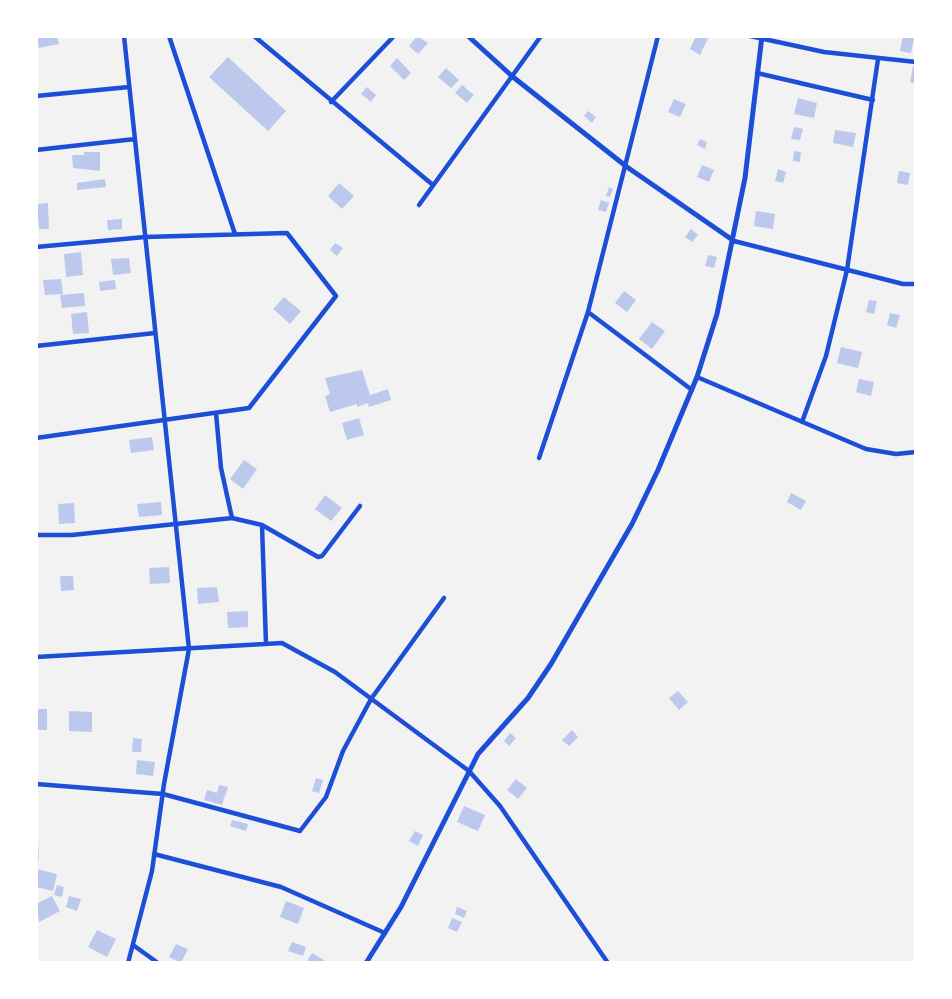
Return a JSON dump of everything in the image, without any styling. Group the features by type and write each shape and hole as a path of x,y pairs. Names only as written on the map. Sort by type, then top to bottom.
{"street":[{"path":"124,36 189,650 154,854 128,963"},
{"path":"169,36 235,234"},
{"path":"254,36 433,185"},
{"path":"331,102 394,36"},
{"path":"468,36 513,77 627,167 734,241 903,284 916,284"},
{"path":"419,205 541,36"},
{"path":"539,458 588,312 627,167 658,36"},
{"path":"750,36 878,59 916,62"},
{"path":"366,963 386,933 422,868 478,754 528,698 551,664 632,524 692,390 717,314 734,241 762,38"},
{"path":"802,422 826,356 847,270 878,59"},
{"path":"758,73 873,100"},
{"path":"36,96 129,87"},
{"path":"36,150 135,139"},
{"path":"36,247 145,237 288,233 336,296 249,408 36,438"},
{"path":"588,312 692,390"},
{"path":"36,346 155,333"},
{"path":"697,377 866,449 896,454 916,452"},
{"path":"216,413 221,468 232,518"},
{"path":"36,535 72,535 232,518 262,525 311,556 320,557 360,506"},
{"path":"262,525 266,644"},
{"path":"36,784 163,794 300,831 326,797 343,751 371,699 444,598"},
{"path":"36,657 282,643 335,672 469,771 500,806 608,963"},
{"path":"154,854 281,887 386,933"},
{"path":"133,945 159,963"}],"building":[{"path":"37,36 57,36 59,44 39,48"},
{"path":"417,36 428,43 418,54 409,46"},
{"path":"696,36 708,38 700,55 690,49"},
{"path":"903,36 914,38 911,53 900,51"},
{"path":"228,57 286,111 268,131 209,77"},
{"path":"397,58 411,73 404,80 390,66"},
{"path":"913,66 916,66 916,83 910,82"},
{"path":"446,68 459,80 451,88 438,77"},
{"path":"462,85 474,95 467,103 455,93"},
{"path":"367,87 376,95 371,102 361,94"},
{"path":"798,98 817,103 814,118 794,114"},
{"path":"674,99 686,104 680,117 668,112"},
{"path":"588,111 596,117 592,123 584,116"},
{"path":"794,127 803,129 800,140 791,139"},
{"path":"835,130 856,133 853,147 833,143"},
{"path":"700,139 707,142 705,149 697,145"},
{"path":"794,151 801,152 800,162 793,161"},
{"path":"84,152 100,152 100,171 73,168 72,155 84,155"},
{"path":"702,165 714,170 709,182 697,177"},
{"path":"778,169 786,172 783,183 775,181"},
{"path":"899,171 910,173 908,185 897,183"},
{"path":"105,179 106,187 77,190 77,183"},
{"path":"339,183 354,196 342,209 328,196"},
{"path":"609,187 613,189 610,197 606,196"},
{"path":"601,200 609,203 606,212 598,210"},
{"path":"48,203 49,229 39,229 37,204"},
{"path":"756,211 775,214 773,229 754,226"},
{"path":"122,219 122,229 108,230 107,220"},
{"path":"691,229 698,235 692,242 685,237"},
{"path":"335,243 343,248 337,256 330,250"},
{"path":"81,252 83,275 66,277 64,254"},
{"path":"708,255 717,257 714,268 705,266"},
{"path":"129,258 131,273 113,275 111,259"},
{"path":"61,279 63,294 45,295 43,280"},
{"path":"115,280 116,289 100,291 99,282"},
{"path":"624,291 636,300 627,312 615,303"},
{"path":"84,293 85,306 62,308 60,295"},
{"path":"284,297 301,311 290,324 273,309"},
{"path":"869,300 877,301 874,314 866,312"},
{"path":"87,312 89,333 73,334 71,314"},
{"path":"890,313 900,315 896,328 887,325"},
{"path":"652,322 665,331 652,349 639,339"},
{"path":"841,347 862,352 858,368 837,363"},
{"path":"362,370 370,395 388,389 391,400 369,407 368,403 357,407 357,404 330,412 325,396 330,394 325,378"},
{"path":"859,379 874,382 871,396 856,392"},
{"path":"359,418 364,435 347,440 342,423"},
{"path":"152,437 154,450 131,453 129,440"},
{"path":"244,460 257,469 243,489 230,479"},
{"path":"791,493 806,501 801,510 787,502"},
{"path":"325,495 342,508 331,521 315,509"},
{"path":"161,502 162,515 139,517 137,504"},
{"path":"74,503 75,523 59,524 58,504"},
{"path":"169,567 170,583 150,584 149,568"},
{"path":"60,576 73,576 74,590 61,591"},
{"path":"217,587 219,602 198,604 197,588"},
{"path":"248,611 248,627 228,628 227,612"},
{"path":"678,691 688,702 679,710 669,698"},
{"path":"36,709 47,709 47,730 36,730"},
{"path":"69,711 92,712 92,732 69,731"},
{"path":"572,730 578,737 569,746 562,740"},
{"path":"510,733 516,738 509,746 504,741"},
{"path":"133,738 142,739 141,752 132,752"},
{"path":"137,760 155,762 153,776 136,774"},
{"path":"316,778 323,780 319,793 312,791"},
{"path":"516,779 527,788 518,799 507,790"},
{"path":"219,785 228,787 222,805 204,800 207,790 217,793"},
{"path":"464,806 485,815 478,831 457,822"},
{"path":"232,820 248,824 246,831 230,826"},
{"path":"415,831 423,835 418,846 409,841"},
{"path":"36,842 38,842 39,859 36,860"},
{"path":"36,869 57,874 53,891 36,887"},
{"path":"57,885 64,887 62,897 54,895"},
{"path":"52,896 60,911 39,922 36,904"},
{"path":"69,896 81,899 77,911 66,907"},
{"path":"286,901 304,908 298,924 280,917"},
{"path":"457,907 467,911 464,918 455,914"},
{"path":"452,918 462,922 457,932 448,928"},
{"path":"97,930 116,939 107,957 88,947"},
{"path":"292,942 306,947 303,956 288,951"},
{"path":"176,944 188,949 181,963 169,957"},
{"path":"312,953 329,963 306,963"}]}
